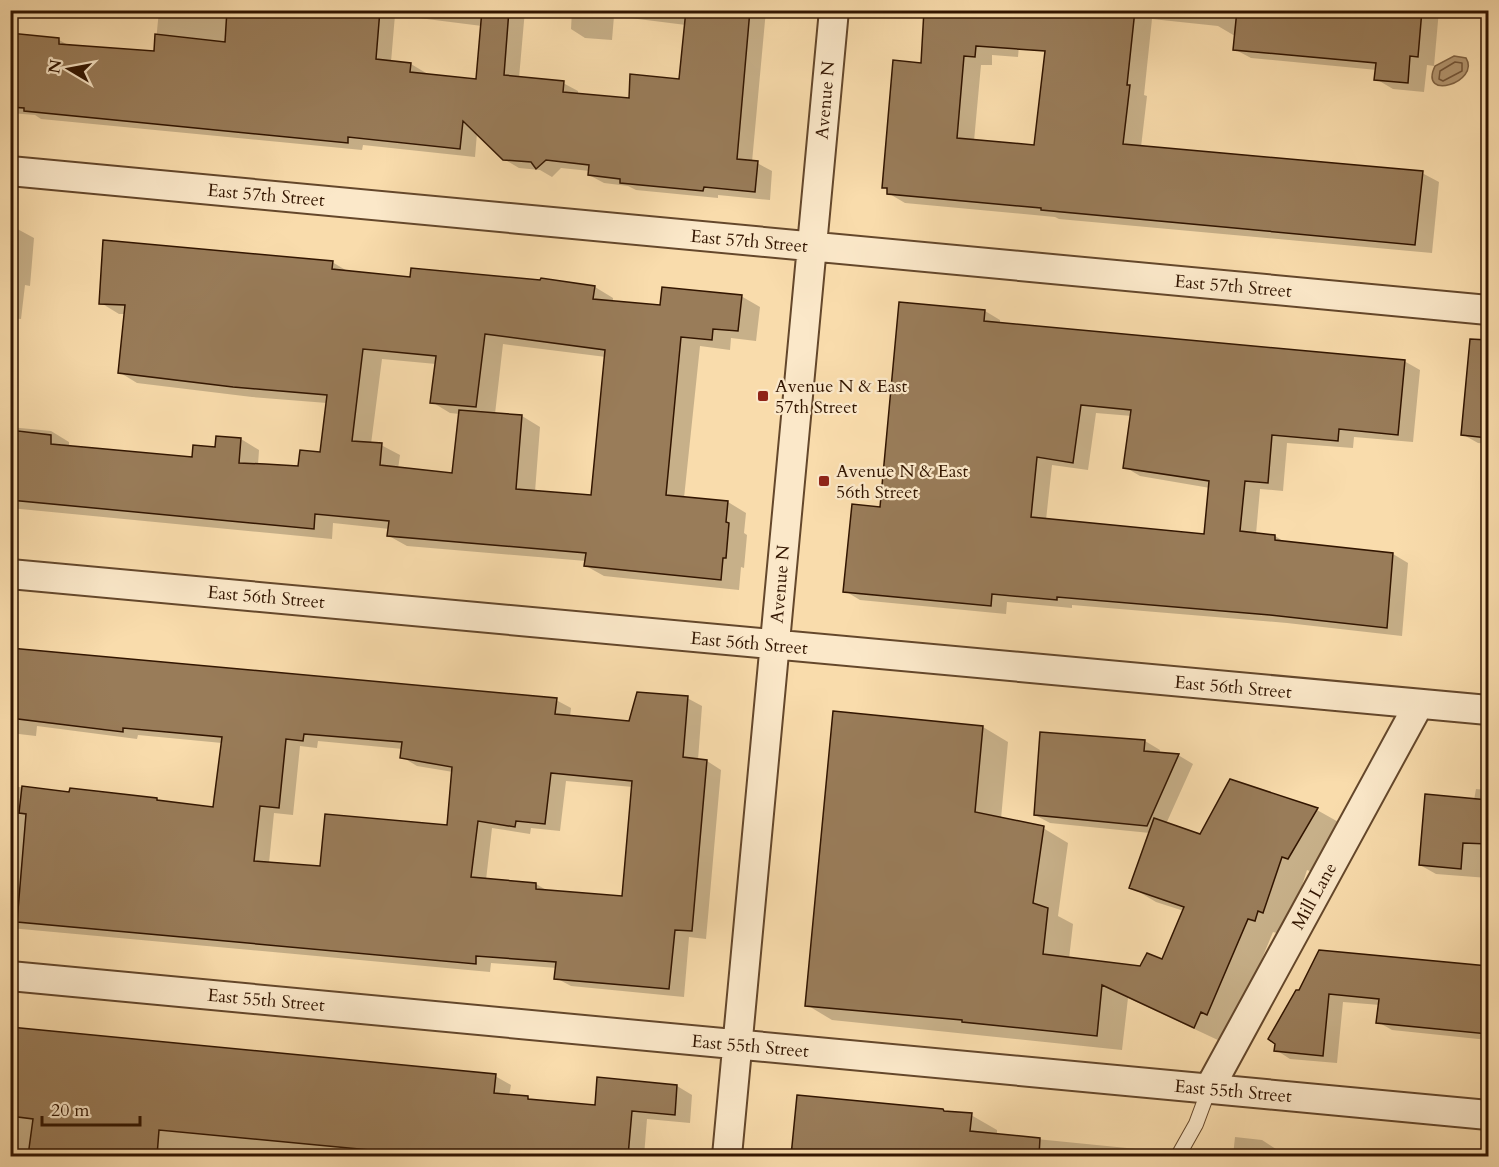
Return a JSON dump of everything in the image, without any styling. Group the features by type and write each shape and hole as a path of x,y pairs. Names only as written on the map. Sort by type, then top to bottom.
{"street":[{"name":"Avenue N","path":"726,1156 834,10"},
{"name":"East 57th Street","path":"10,171 1488,310"},
{"name":"East 56th Street","path":"10,574 1488,710"},
{"name":"Mill Lane","path":"1209,1089 1419,704"},
{"name":"East 55th Street","path":"10,976 1488,1115"}],"lane":[{"path":"1178,1156 1197,1124 1209,1089"}],"water":[{"path":"1454,56 1466,58 1468,67 1465,74 1458,81 1450,84 1441,86 1435,83 1432,77 1435,66"}],"building":[{"path":"227,10 380,10 376,59 411,63 410,72 476,79 482,10 509,10 504,75 564,81 563,92 629,98 630,74 679,79 686,10 750,10 737,159 758,161 755,192 704,187 703,191 620,183 620,179 588,175 589,165 546,160 536,169 531,162 503,160 463,121 460,149 348,137 348,143 24,111 24,108 10,107 10,33 59,38 59,44 154,51 155,34 225,42"},
{"path":"924,10 1135,10 1123,144 1423,171 1415,245 887,194 887,188 882,188 893,60 921,63","holes":["976,46 1045,51 1034,145 957,138 964,56 975,57"]},
{"path":"1237,10 1422,10 1418,57 1410,56 1408,83 1374,80 1376,63 1233,50"},
{"path":"103,240 333,261 332,269 410,277 411,268 540,280 541,278 595,286 593,299 660,305 662,287 742,295 738,331 713,329 712,340 681,337 666,495 728,501 726,558 723,558 721,580 584,566 586,553 387,536 389,521 315,514 314,529 10,500 10,430 51,435 51,444 192,457 193,445 215,447 216,436 241,438 239,463 298,466 300,450 320,452 327,395 233,387 118,373 125,305 99,304","holes":["485,334 605,350 591,495 516,489 522,415 459,410 452,473 380,465 382,443 352,441 363,349 436,356 430,403 476,407"]},
{"path":"899,302 985,310 984,321 1405,360 1398,435 1339,429 1338,441 1272,435 1268,483 1245,481 1240,531 1275,535 1275,540 1393,553 1387,628 1270,615 1057,597 1057,600 992,594 991,606 843,592 852,504 880,507","holes":["1081,405 1131,410 1123,468 1209,481 1204,534 1031,517 1037,457 1073,463"]},
{"path":"1470,339 1488,340 1488,438 1461,435"},
{"path":"10,648 557,698 555,714 629,721 637,692 688,696 683,757 707,760 692,931 675,930 669,989 554,979 556,962 476,956 476,964 17,922 26,814 19,813 22,786 69,792 70,788 213,807 222,737 123,728 123,732 10,718","holes":["304,734 402,742 400,758 452,767 447,825 325,814 320,866 254,861 260,806 279,808 286,739 303,741","551,773 632,781 622,896 536,889 536,883 471,877 478,821 515,827 516,821 545,824"]},
{"path":"833,711 983,726 975,812 1044,826 1033,903 1048,908 1043,954 1140,966 1147,953 1162,959 1184,907 1129,888 1154,818 1200,834 1230,779 1318,808 1288,859 1282,857 1263,913 1258,911 1255,921 1248,919 1207,1015 1201,1012 1194,1028 1102,985 1097,1036 962,1022 962,1020 805,1006"},
{"path":"1040,732 1145,740 1144,751 1179,754 1147,826 1034,815"},
{"path":"1425,794 1488,800 1488,844 1463,843 1461,869 1419,865"},
{"path":"1319,950 1488,966 1488,1034 1376,1023 1379,999 1329,994 1323,1056 1274,1051 1275,1044 1268,1039 1296,990 1299,990"},
{"path":"10,1027 496,1074 494,1093 528,1096 528,1099 595,1105 597,1077 677,1085 675,1115 632,1111 628,1156 433,1156 159,1130 157,1156 28,1156 33,1119 10,1116"},
{"path":"797,1095 972,1113 970,1131 1040,1138 1039,1156 791,1156"}],"place":[{"name":"Avenue N & East 57th Street","path":"763,396"},
{"name":"Avenue N & East 56th Street","path":"824,481"}]}
